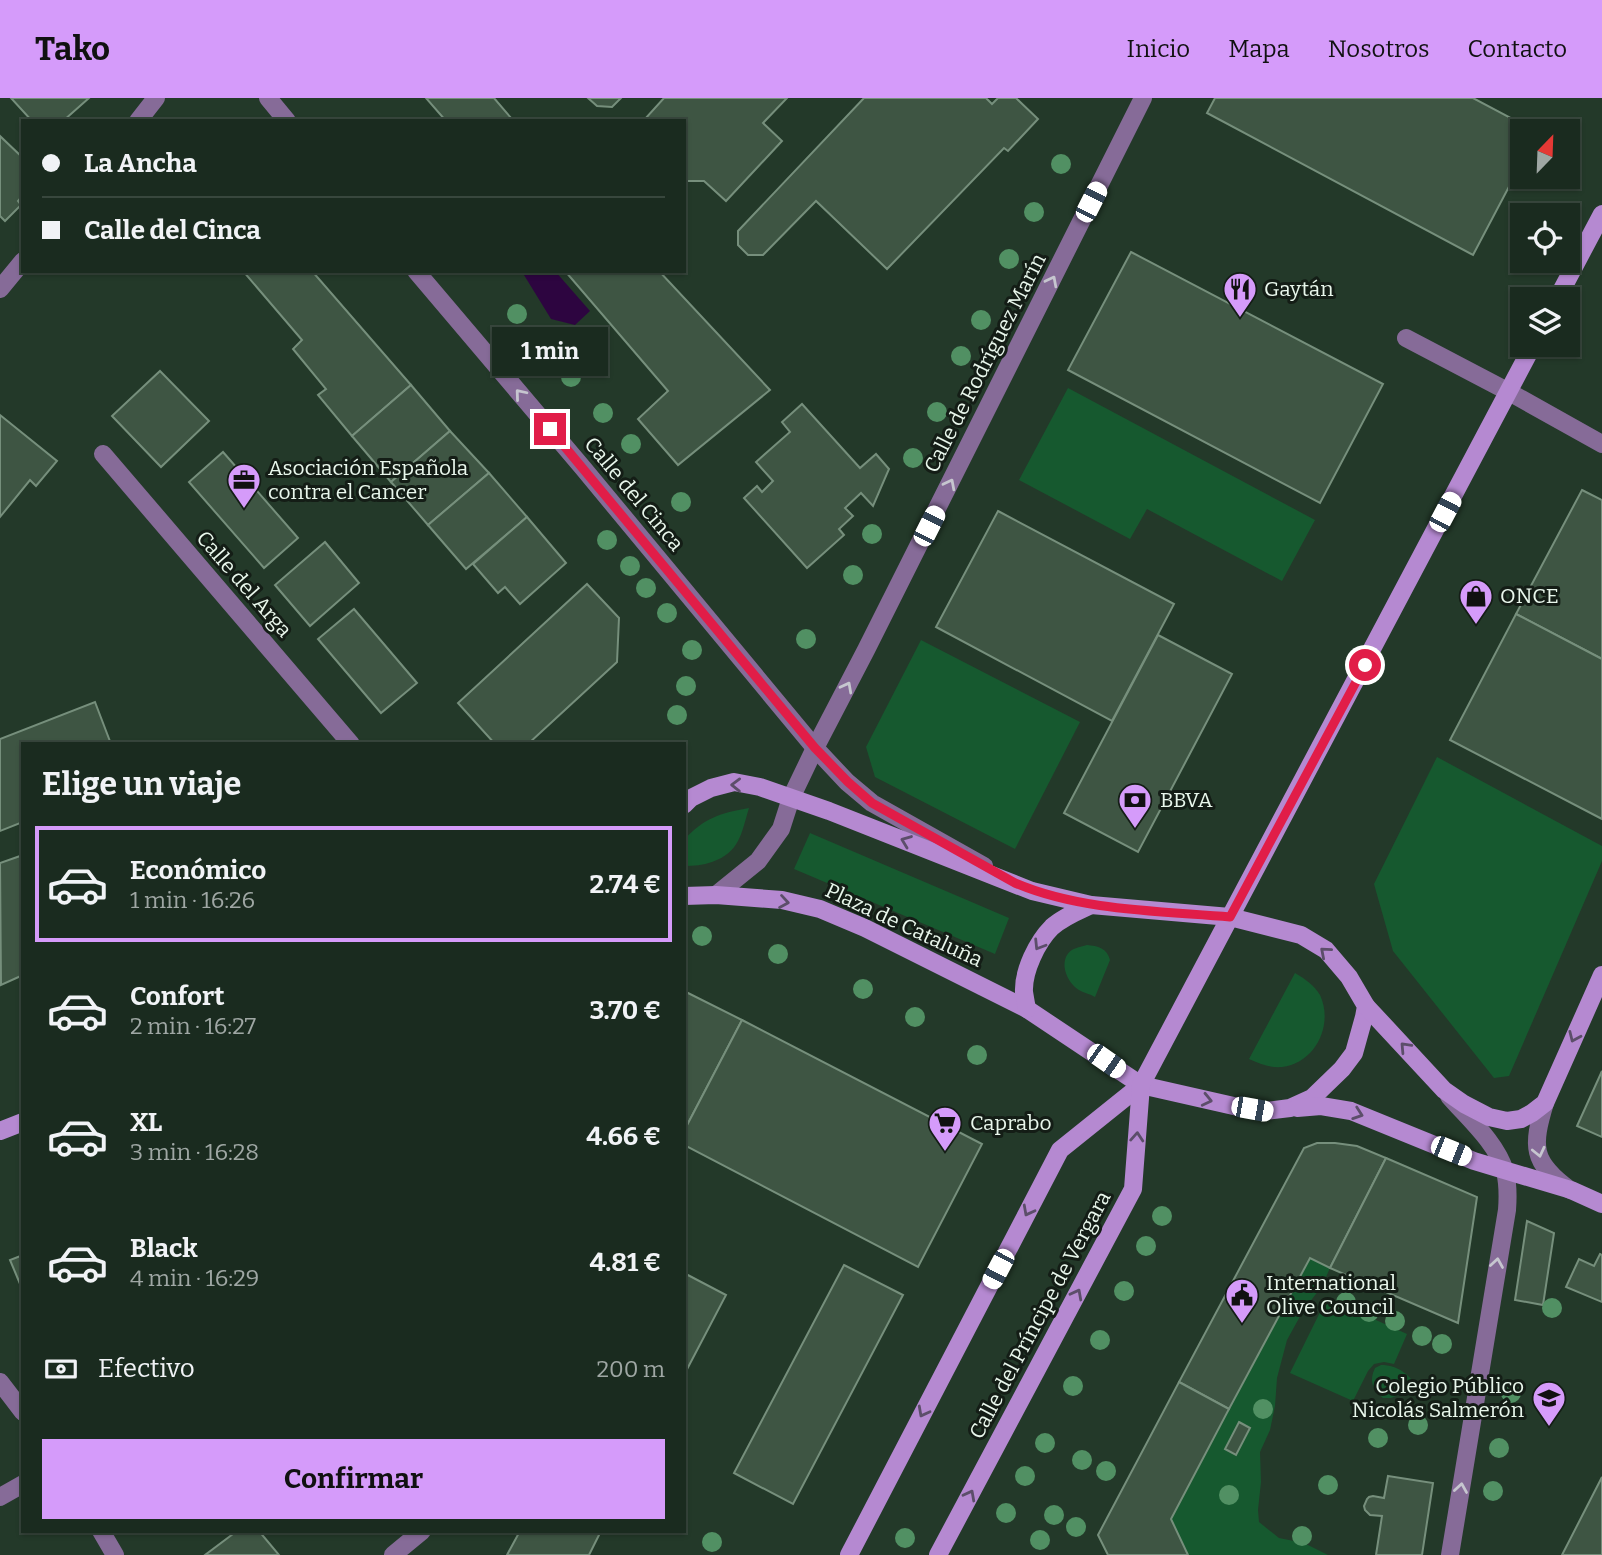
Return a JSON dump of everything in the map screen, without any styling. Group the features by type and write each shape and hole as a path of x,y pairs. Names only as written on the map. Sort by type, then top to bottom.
{"street":[{"path":"140,119 156,98"},
{"path":"268,98 285,119"},
{"name":"Calle de Rodríguez Marín","path":"716,895 758,861 781,829 791,798 815,748 1143,98"},
{"path":"1563,287 1602,214"},
{"path":"0,289 21,263"},
{"name":"Calle del Cinca","path":"417,273 583,468 815,748"},
{"path":"1406,338 1602,444"},
{"name":"Calle del Príncipe de Vergara","path":"849,1555 1060,1150 1141,1085 1528,357"},
{"name":"Calle del Arga","path":"103,454 349,742"},
{"path":"815,748 872,803 1032,891 1091,905 1230,917 1301,935 1326,950 1349,977 1366,1006 1495,1150 1505,1171 1507,1210 1450,1555"},
{"path":"686,803 711,788 734,782 760,787 1015,883"},
{"name":"Plaza de Cataluña","path":"686,896 716,895 782,901 820,909 865,928 1027,1009 1141,1085 1266,1111 1290,1108 1312,1098 1342,1069 1354,1053 1366,1006"},
{"path":"1027,1009 1024,990 1032,957 1041,940 1054,925 1091,905"},
{"path":"1571,1190 1548,1171 1538,1156 1536,1145 1545,1102 1602,975"},
{"name":"Calle del Príncipe de Vergara","path":"938,1555 1133,1189 1141,1085"},
{"path":"1444,1090 1464,1104 1498,1120 1521,1119 1545,1102"},
{"path":"1290,1108 1321,1106 1351,1111 1474,1161 1571,1190 1602,1204"},
{"path":"0,1131 21,1123"},
{"path":"0,1382 21,1409"},
{"path":"0,1497 21,1485"},
{"path":"102,1533 115,1555"},
{"path":"393,1555 420,1533"}],"green space":[{"path":"1068,388 1315,520 1282,581 1147,509 1130,539 1019,480"},
{"path":"921,640 1080,722 1015,849 875,777 866,747"},
{"path":"1437,757 1602,846 1602,861 1509,1076 1494,1078 1393,951 1374,884"},
{"path":"749,808 734,847 721,858 709,863 686,866 686,838 699,826 729,812"},
{"path":"810,833 1009,918 995,954 794,869"},
{"path":"1087,945 1102,948 1110,960 1095,997 1075,987 1065,970 1065,960 1069,953"},
{"path":"1295,973 1309,982 1320,995 1325,1018 1319,1041 1304,1058 1294,1064 1273,1067 1249,1059"},
{"path":"1310,1258 1330,1268 1322,1286 1303,1311 1287,1340 1277,1378 1270,1430 1260,1452 1258,1510 1259,1522 1279,1538 1304,1543 1328,1555 1188,1555 1171,1519"},
{"path":"1327,1298 1407,1334 1394,1364 1374,1364 1353,1401 1290,1373"},
{"path":"1381,1365 1393,1367 1408,1375 1418,1390 1415,1394 1401,1394 1391,1398 1379,1395 1374,1388 1372,1377 1375,1368"}],"shaded area":[{"path":"557,273 590,311 575,325 551,319 524,275"}],"building":[{"path":"11,98 89,98 65,119 30,119"},
{"path":"426,98 494,98 511,118 510,119 444,119"},
{"path":"588,98 621,98 612,107 597,106"},
{"path":"664,98 787,98 763,123 782,141 726,201 704,181 686,181 686,119 645,119"},
{"path":"864,98 986,98 992,104 998,98 1016,98 1038,119 1008,151 1004,148 887,269 816,201 763,255 748,255 738,245 738,231"},
{"path":"1215,98 1473,98 1512,119 1510,119 1510,185 1473,255 1207,113"},
{"path":"0,136 21,156 21,197 18,201 21,205 5,221 0,216"},
{"path":"1131,252 1383,384 1320,503 1068,370"},
{"path":"245,273 314,273 411,385 352,436 318,395 326,389 293,349 302,340"},
{"path":"567,273 661,273 770,390 678,465 638,419 668,391"},
{"path":"160,371 209,421 161,467 112,416"},
{"path":"411,385 450,431 391,482 352,436"},
{"path":"802,404 860,468 876,454 889,469 873,506 861,493 845,508 853,516 839,529 844,535 807,568 744,498 757,486 762,492 773,481 756,462 790,432 782,422"},
{"path":"0,415 57,461 36,486 30,480 0,517"},
{"path":"450,431 489,473 428,525 391,482"},
{"name":"Asociación Española contra el Cancer","path":"223,452 298,538 264,568 189,482"},
{"path":"489,473 527,517 466,569 428,525"},
{"path":"1582,490 1602,500 1602,659 1516,614"},
{"path":"998,511 1174,604 1112,721 936,627"},
{"path":"527,517 566,563 520,604 505,587 498,593 473,564"},
{"path":"325,542 359,583 310,626 275,585"},
{"path":"587,584 619,618 617,662 530,742 493,742 458,703"},
{"path":"354,609 417,683 381,713 318,639"},
{"path":"1516,614 1602,659 1602,819 1450,740"},
{"path":"1158,635 1232,674 1138,852 1064,813"},
{"path":"95,702 110,742 21,742 21,826 20,823 0,831 0,739"},
{"path":"21,856 21,976 1,985 0,863"},
{"path":"686,992 742,1020 686,1127"},
{"path":"742,1020 982,1144 918,1267 686,1146 686,1127"},
{"path":"1602,1071 1602,1137 1577,1126"},
{"name":"International Olive Council","path":"1317,1143 1357,1146 1386,1158 1330,1268 1310,1258 1229,1409 1179,1382 1304,1148"},
{"path":"1386,1158 1477,1197 1458,1323 1330,1268"},
{"path":"1527,1221 1554,1233 1543,1305 1515,1300"},
{"path":"1600,1254 1602,1302 1566,1287 1579,1259 1594,1266"},
{"path":"21,1256 21,1286 10,1260"},
{"path":"844,1265 903,1295 793,1504 734,1473"},
{"path":"686,1274 726,1295 686,1371"},
{"path":"1179,1382 1229,1409 1171,1519 1188,1555 1108,1555 1098,1535"},
{"path":"1239,1422 1250,1428 1236,1455 1225,1449"},
{"path":"1388,1476 1433,1483 1422,1555 1376,1555 1382,1516 1370,1515 1364,1506 1369,1497 1384,1498"},
{"path":"1602,1477 1602,1555 1562,1555"},
{"path":"234,1533 261,1533 279,1555 205,1555"},
{"path":"519,1533 600,1533 589,1555 507,1555"}],"place":[{"name":"Gaytán","path":"1240,319"},
{"name":"Asociación Española contra el Cancer","path":"244,510"},
{"name":"ONCE","path":"1476,626"},
{"name":"BBVA","path":"1135,830"},
{"name":"Caprabo","path":"945,1153"},
{"name":"International Olive Council","path":"1242,1325"},
{"name":"Colegio Público Nicolás Salmerón","path":"1549,1428"}],"route":[{"path":"550,429 815,748 848,782 872,803 1032,891 1091,905 1230,917 1365,665"}]}
